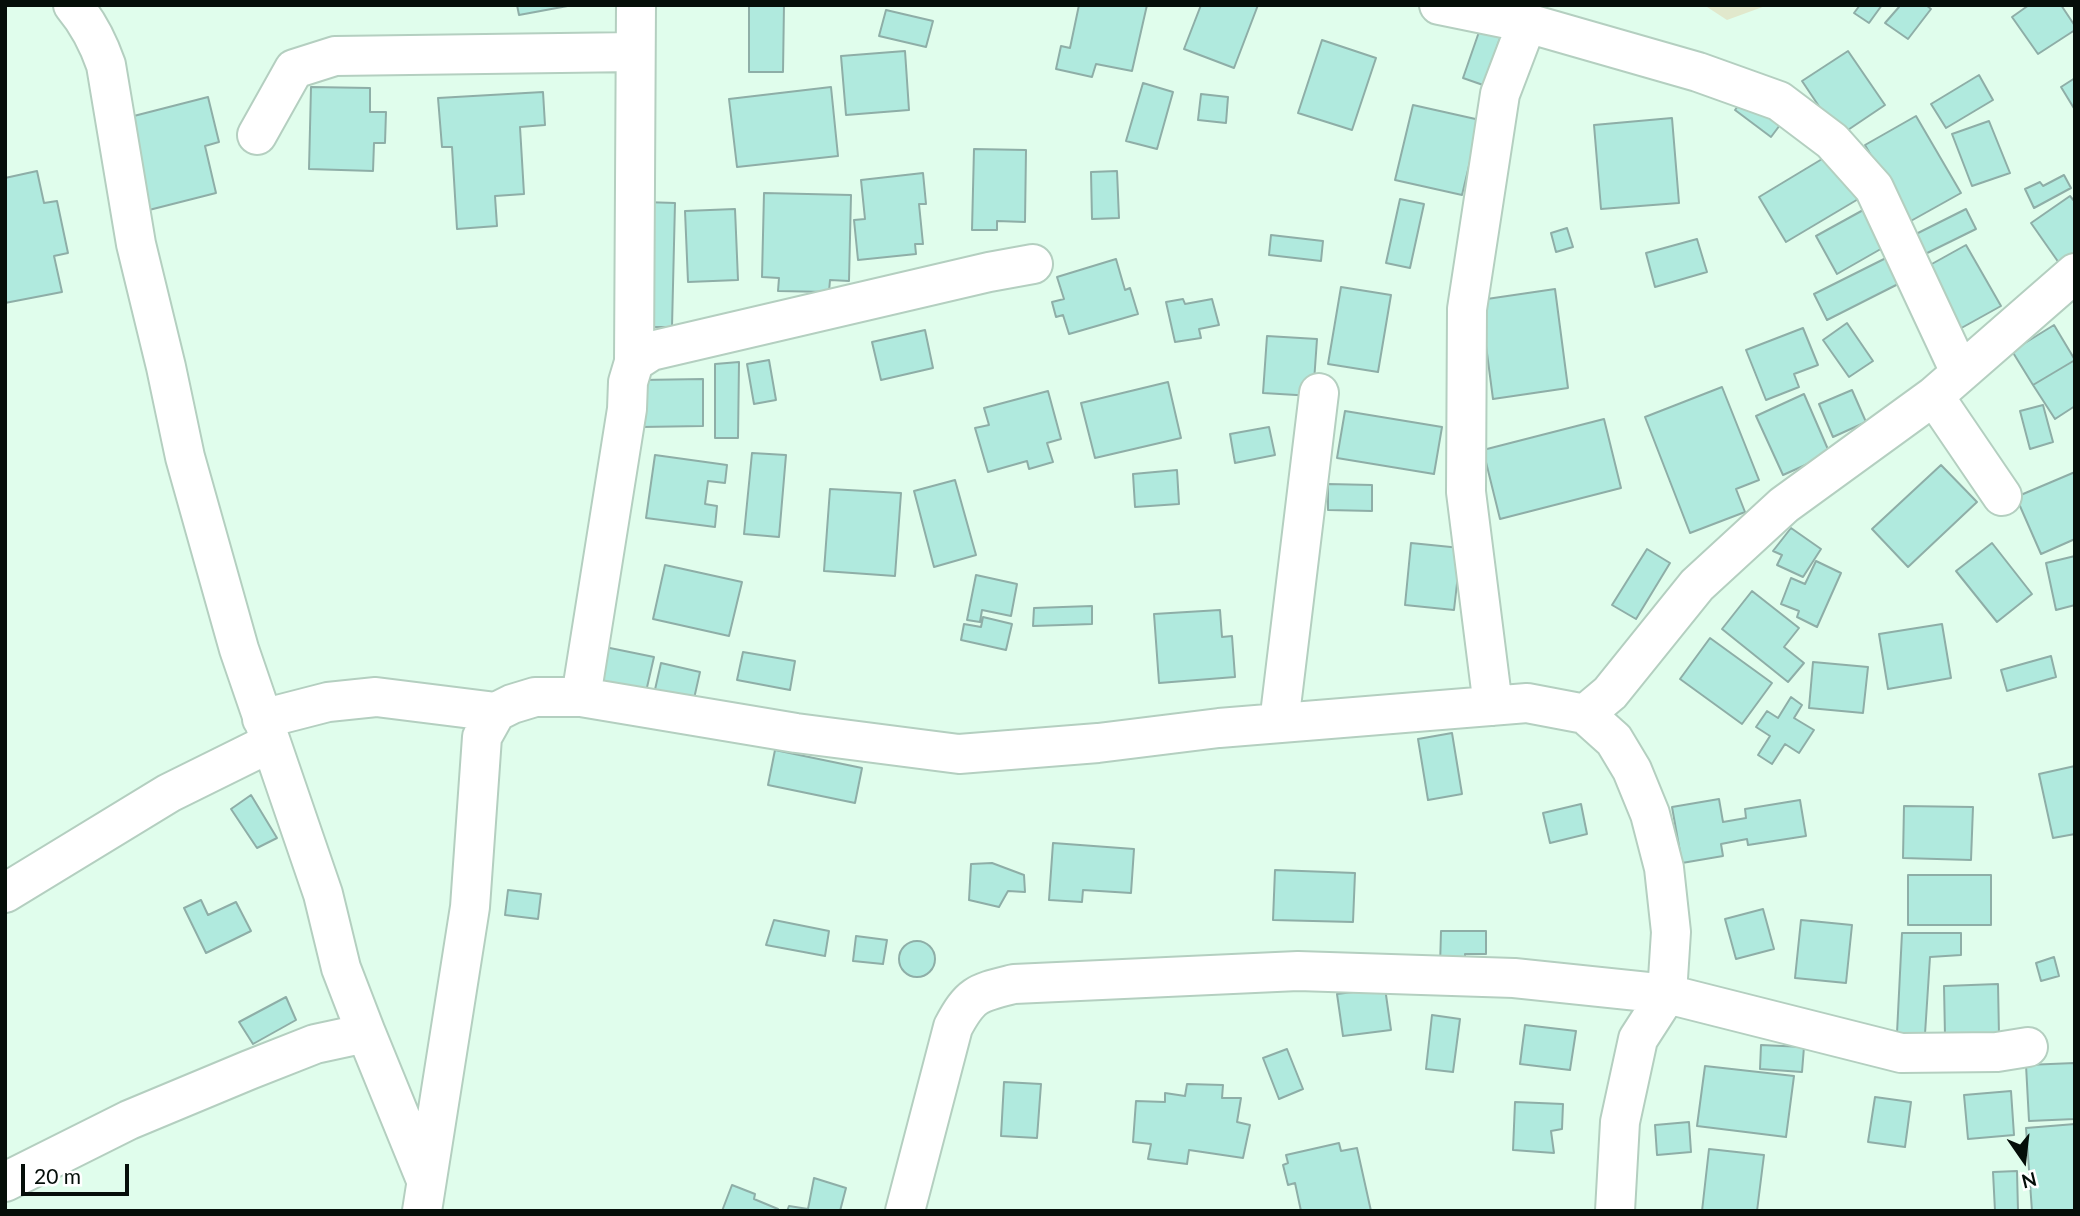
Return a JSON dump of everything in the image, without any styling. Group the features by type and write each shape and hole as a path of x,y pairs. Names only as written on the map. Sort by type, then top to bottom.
{"street":[{"path":"73,5 97,39 106,65 136,244 185,457 239,649 323,894 341,968 424,1196"},
{"path":"581,697 627,409 628,382 634,362 636,5"},
{"path":"1438,5 1527,23 1698,72 1779,101 1832,141 1874,188 1947,384 2002,496"},
{"path":"1493,706 1466,492 1467,309 1500,94 1527,23"},
{"path":"257,135 293,69 334,56 635,52"},
{"path":"634,362 651,351 1033,264"},
{"path":"1585,714 1610,693 1697,585 1774,514 1947,384 2075,273"},
{"path":"1279,723 1319,393"},
{"path":"5,894 266,731 328,702 376,697 496,712 535,697 581,697 888,747 960,754 1098,743 1279,723 1527,703 1585,714 1614,740 1632,770 1650,814 1664,868 1671,932 1667,994 1638,1040 1620,1122 1615,1211"},
{"path":"424,1196 470,907 482,737 496,712"},
{"path":"905,1211 953,1027 965,1005 980,992 1014,984 1298,971 1514,978 1667,994 1901,1053 1997,1052 2028,1047"},
{"path":"5,1182 129,1120 225,1080 315,1044 366,1033"}],"green space":[{"path":"1704,5 1768,5 1727,20"}],"building":[{"path":"517,5 573,5 519,15"},
{"path":"749,5 784,5 783,72 749,72"},
{"path":"1079,5 1147,5 1132,71 1096,64 1092,77 1056,69 1061,46 1070,48"},
{"path":"1201,5 1258,5 1234,68 1184,49"},
{"path":"1860,5 1882,5 1869,23 1854,13"},
{"path":"1896,5 1926,5 1931,9 1908,39 1885,23 1899,7"},
{"path":"2029,5 2061,5 2075,30 2038,54 2012,17"},
{"path":"886,10 933,21 926,47 879,36"},
{"path":"1480,29 1501,36 1483,85 1463,78"},
{"path":"1322,40 1376,58 1352,130 1298,113"},
{"path":"905,51 909,110 846,115 841,56"},
{"path":"1848,51 1885,105 1839,136 1802,81"},
{"path":"1979,75 1993,100 1946,128 1931,104"},
{"path":"2075,78 2075,110 2061,87"},
{"path":"1143,83 1173,92 1157,149 1126,141"},
{"path":"311,87 370,88 370,112 386,112 385,143 374,143 373,171 309,169"},
{"path":"831,87 838,156 737,167 729,99"},
{"path":"543,92 545,125 520,127 524,194 495,196 497,226 457,229 452,147 442,147 438,98"},
{"path":"1201,94 1228,97 1226,123 1198,120"},
{"path":"1747,94 1783,121 1771,137 1735,110"},
{"path":"208,97 219,142 205,146 216,193 149,210 126,118"},
{"path":"1413,105 1480,120 1462,195 1395,180"},
{"path":"1916,116 1961,193 1909,222 1865,145"},
{"path":"1672,118 1679,203 1601,209 1594,125"},
{"path":"1989,121 2010,173 1972,186 1952,134"},
{"path":"974,149 1026,150 1025,222 997,221 997,230 972,230"},
{"path":"1832,153 1860,198 1786,242 1759,197"},
{"path":"37,171 44,203 57,201 68,253 54,256 62,292 5,303 5,178"},
{"path":"1117,171 1119,218 1092,219 1091,172"},
{"path":"923,173 926,204 919,204 923,244 915,244 916,254 858,260 854,220 865,219 861,180"},
{"path":"2064,175 2071,188 2034,208 2025,189 2040,182 2043,186"},
{"path":"764,193 851,195 849,281 830,280 829,292 778,291 779,278 762,277"},
{"path":"2070,196 2075,202 2075,267 2066,273 2031,223"},
{"path":"1400,199 1424,204 1410,268 1386,263"},
{"path":"644,202 675,203 672,327 642,327"},
{"path":"735,209 738,280 688,282 685,211"},
{"path":"1865,209 1886,246 1837,274 1816,236"},
{"path":"1966,209 1976,229 1913,260 1904,240"},
{"path":"1567,228 1573,247 1556,252 1551,233"},
{"path":"1271,235 1323,241 1321,261 1269,255"},
{"path":"1697,239 1707,272 1655,287 1646,253"},
{"path":"1966,245 2001,306 1956,331 1921,270"},
{"path":"1896,253 1910,278 1827,320 1814,294"},
{"path":"1116,259 1125,290 1130,288 1138,314 1069,334 1063,315 1056,317 1052,302 1064,299 1057,277"},
{"path":"1341,287 1391,295 1378,372 1328,364"},
{"path":"1555,289 1568,388 1493,399 1480,300"},
{"path":"1183,299 1185,304 1212,299 1219,325 1199,329 1201,338 1175,342 1166,302"},
{"path":"1847,323 1873,361 1849,377 1823,340"},
{"path":"2054,325 2075,360 2033,385 2012,351"},
{"path":"1803,328 1818,365 1794,374 1799,387 1766,400 1746,350"},
{"path":"925,330 933,368 881,380 872,342"},
{"path":"1267,336 1317,339 1313,396 1263,393"},
{"path":"769,360 776,400 754,404 747,364"},
{"path":"2075,360 2075,406 2055,419 2033,385"},
{"path":"739,362 738,438 715,438 715,364"},
{"path":"703,379 703,426 641,427 641,380"},
{"path":"1168,382 1181,438 1095,458 1081,403"},
{"path":"1722,387 1759,480 1736,489 1745,512 1690,533 1645,417"},
{"path":"1852,390 1866,422 1833,437 1819,404"},
{"path":"1048,391 1061,439 1047,443 1053,462 1029,469 1027,461 988,472 975,428 989,425 984,408"},
{"path":"1804,394 1830,454 1783,475 1756,416"},
{"path":"2043,405 2053,442 2030,449 2020,411"},
{"path":"1345,411 1442,427 1434,474 1337,458"},
{"path":"1604,419 1621,488 1500,519 1483,450"},
{"path":"1269,427 1275,455 1235,463 1230,434"},
{"path":"752,453 786,455 779,537 744,534"},
{"path":"655,455 727,465 725,483 708,481 705,504 717,506 715,527 646,518"},
{"path":"1941,465 1977,502 1908,567 1872,529"},
{"path":"1177,470 1179,504 1135,507 1133,474"},
{"path":"2075,472 2075,539 2041,554 2016,497"},
{"path":"955,480 976,555 934,567 914,491"},
{"path":"1328,484 1372,485 1372,511 1328,510"},
{"path":"830,489 901,493 895,576 824,571"},
{"path":"1791,528 1821,549 1803,577 1777,565 1782,555 1773,551"},
{"path":"1411,543 1461,548 1454,610 1405,605"},
{"path":"1992,543 2032,594 1997,622 1956,571"},
{"path":"1647,549 1670,563 1636,619 1612,605"},
{"path":"2075,556 2075,605 2056,610 2046,563"},
{"path":"1816,561 1841,573 1817,627 1797,617 1799,611 1781,604 1791,578 1805,584"},
{"path":"665,565 742,582 729,636 653,619"},
{"path":"976,575 1017,584 1011,616 982,610 980,622 967,620"},
{"path":"1752,591 1799,628 1784,647 1804,663 1788,682 1722,629"},
{"path":"1092,606 1092,624 1033,626 1034,608"},
{"path":"1220,610 1222,637 1232,636 1235,677 1159,683 1154,614"},
{"path":"983,617 1012,624 1006,650 961,640 964,624 981,627"},
{"path":"1942,624 1951,678 1888,689 1879,634"},
{"path":"1710,638 1772,683 1742,724 1680,679"},
{"path":"605,647 654,657 645,696 596,686"},
{"path":"743,652 795,661 790,690 737,680"},
{"path":"2051,656 2056,677 2007,691 2001,670"},
{"path":"1813,662 1868,667 1863,713 1809,708"},
{"path":"661,663 700,672 693,703 654,694"},
{"path":"1791,697 1802,705 1794,718 1814,730 1799,753 1785,744 1772,764 1758,755 1770,736 1756,727 1767,711 1778,718"},
{"path":"1452,733 1462,794 1428,800 1418,739"},
{"path":"775,750 862,768 855,803 768,785"},
{"path":"2075,766 2075,834 2053,838 2039,774"},
{"path":"251,795 277,838 257,848 231,809"},
{"path":"1719,799 1723,822 1746,818 1745,809 1800,800 1806,836 1748,845 1747,839 1721,844 1723,856 1682,863 1672,807"},
{"path":"1581,804 1587,834 1550,843 1543,813"},
{"path":"1904,806 1973,807 1971,860 1903,858"},
{"path":"1053,843 1134,849 1131,893 1083,890 1082,902 1049,900"},
{"path":"992,863 1024,875 1025,892 1008,891 999,907 969,900 971,864"},
{"path":"1275,870 1355,873 1353,922 1273,920"},
{"path":"1908,875 1991,875 1991,925 1908,925"},
{"path":"508,890 541,894 538,919 505,915"},
{"path":"201,900 208,915 236,902 251,931 206,953 184,908"},
{"path":"1763,909 1774,949 1736,959 1725,919"},
{"path":"774,920 829,931 825,956 766,945"},
{"path":"1801,920 1852,925 1846,983 1795,978"},
{"path":"1441,931 1486,931 1486,954 1465,954 1465,966 1440,966"},
{"path":"1902,933 1961,933 1961,955 1930,957 1925,1034 1897,1033"},
{"path":"856,936 887,940 883,964 853,961"},
{"path":"917,941 930,946 935,959 930,972 917,977 904,972 899,959 904,946"},
{"path":"2054,957 2059,976 2041,981 2036,963"},
{"path":"1998,984 1999,1035 1945,1036 1944,986"},
{"path":"1385,988 1391,1030 1343,1036 1337,994"},
{"path":"286,997 296,1020 253,1044 239,1022"},
{"path":"1432,1015 1460,1019 1453,1072 1426,1069"},
{"path":"1525,1025 1576,1031 1570,1070 1520,1064"},
{"path":"1761,1045 1804,1047 1802,1072 1760,1069"},
{"path":"1287,1049 1303,1089 1279,1099 1263,1058"},
{"path":"2075,1063 2075,1119 2029,1121 2026,1065"},
{"path":"1705,1066 1794,1076 1786,1137 1697,1126"},
{"path":"1004,1082 1041,1084 1037,1138 1001,1136"},
{"path":"1187,1084 1223,1085 1222,1098 1241,1098 1237,1122 1250,1125 1243,1158 1189,1150 1187,1164 1148,1159 1151,1144 1133,1142 1136,1101 1165,1102 1165,1093 1185,1096"},
{"path":"2011,1091 2014,1135 1968,1139 1964,1095"},
{"path":"1875,1097 1911,1102 1905,1147 1868,1142"},
{"path":"1515,1102 1563,1104 1562,1129 1551,1131 1554,1153 1513,1150"},
{"path":"1689,1122 1691,1152 1657,1155 1655,1125"},
{"path":"2075,1124 2075,1211 2032,1211 2026,1128"},
{"path":"1339,1143 1341,1151 1357,1148 1371,1211 1301,1211 1295,1183 1288,1185 1283,1165 1288,1163 1286,1155"},
{"path":"1709,1149 1764,1155 1757,1211 1702,1211"},
{"path":"2017,1171 2018,1211 1995,1211 1993,1172"},
{"path":"814,1178 846,1188 840,1211 787,1211 789,1206 808,1209"},
{"path":"732,1185 755,1194 754,1199 778,1211 722,1211"}]}
